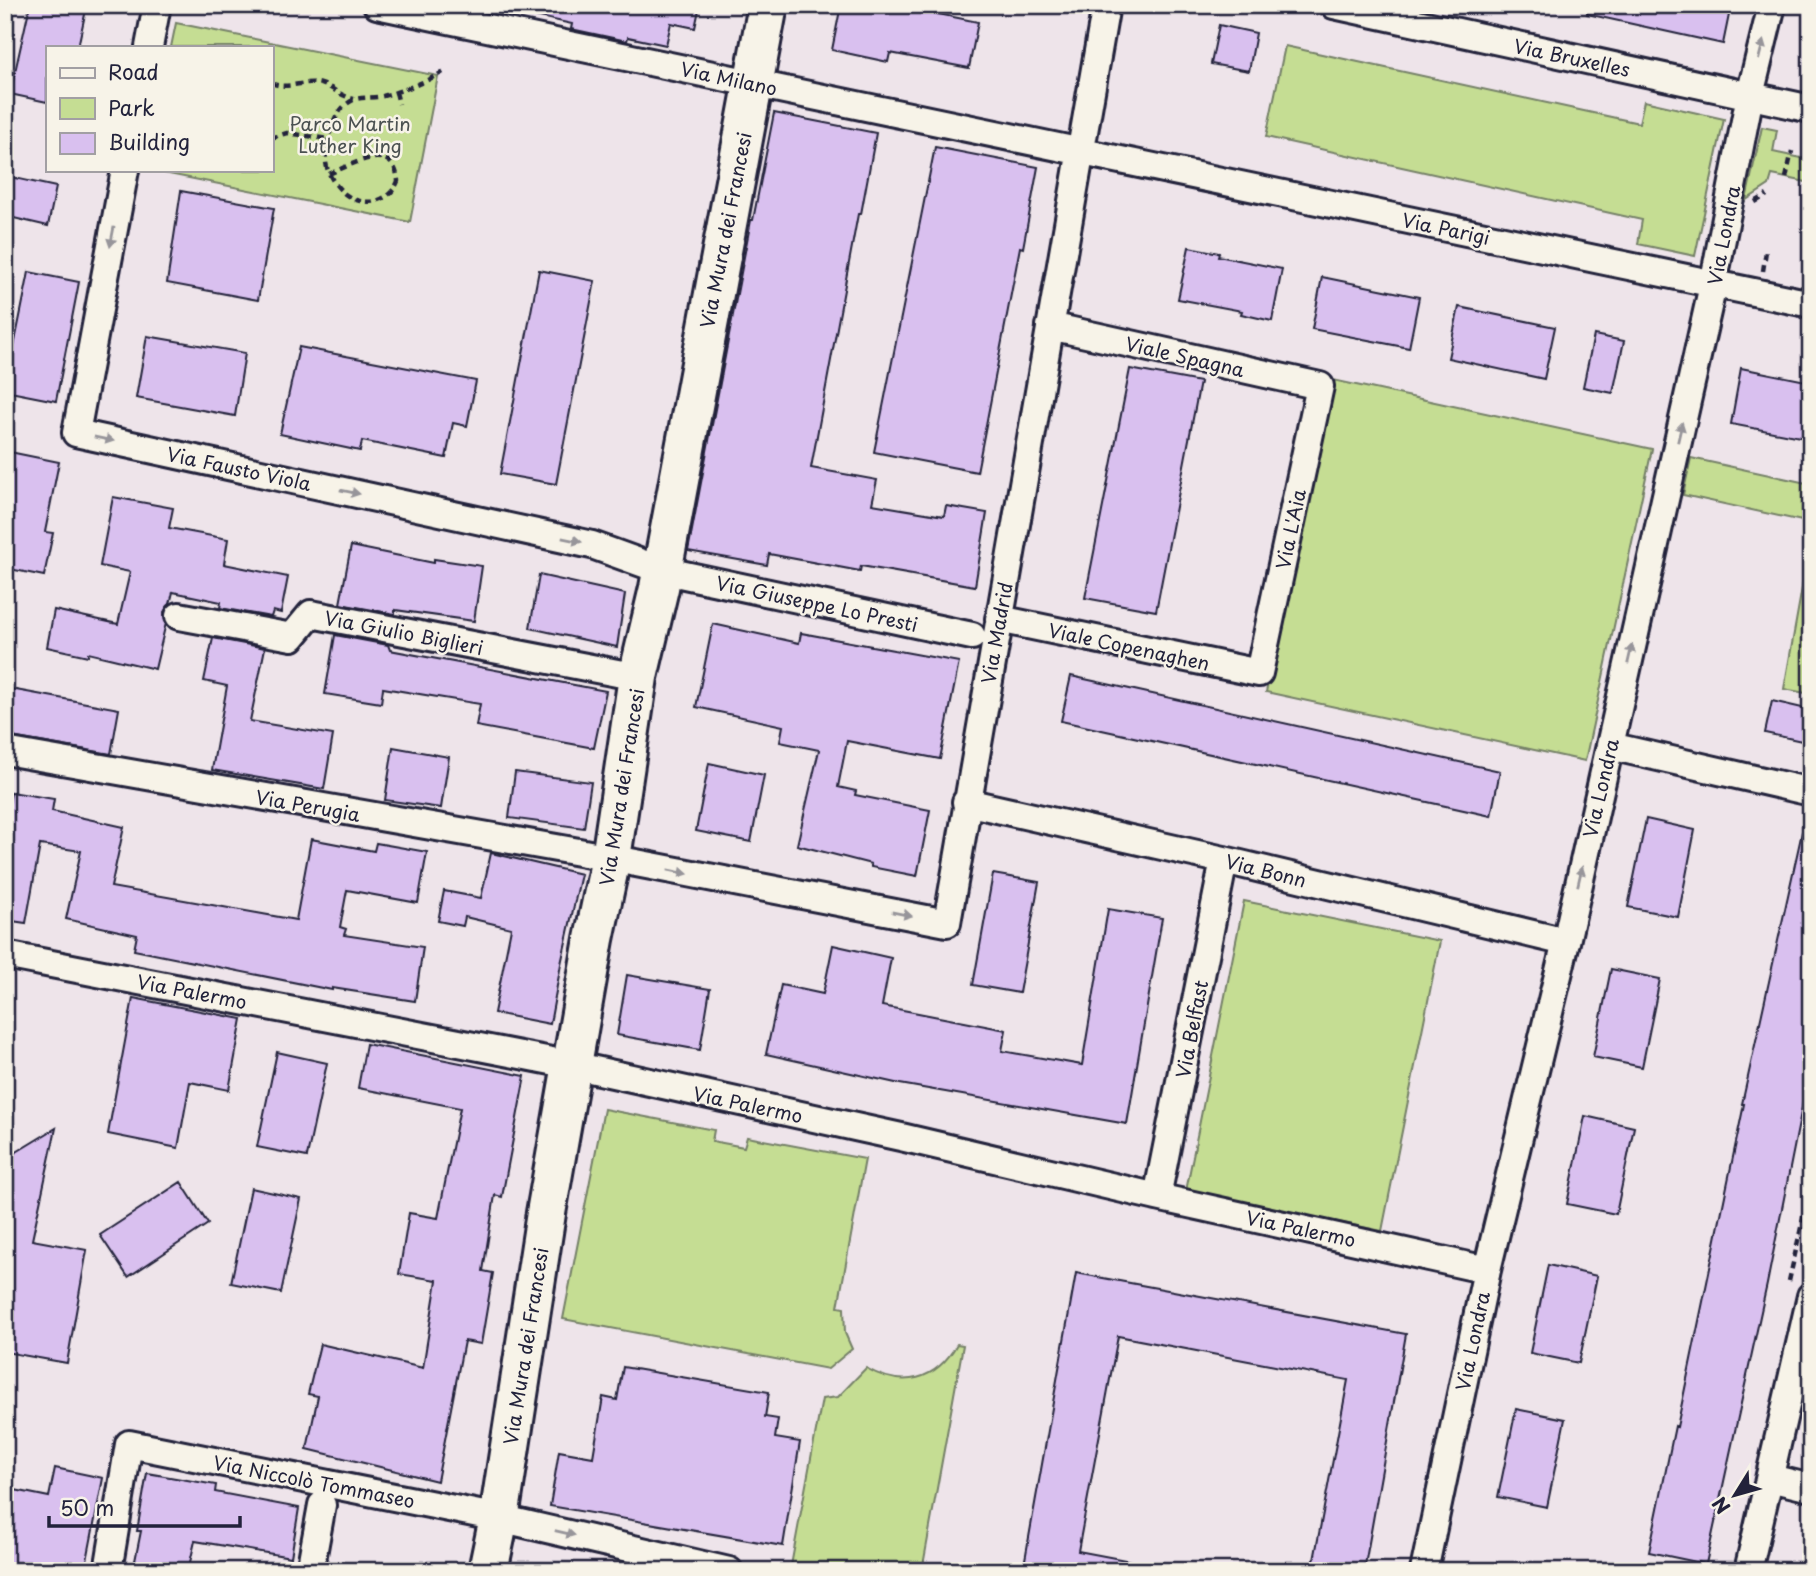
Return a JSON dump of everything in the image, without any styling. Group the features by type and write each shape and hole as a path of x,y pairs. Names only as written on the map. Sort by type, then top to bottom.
{"street":[{"path":"149,46 157,5"},
{"name":"Via Milano","path":"377,5 439,11 753,83 1081,150"},
{"name":"Via Mura dei Francesi","path":"488,1571 499,1518 572,1065 611,858 638,677 662,570 768,5"},
{"name":"Via Madrid","path":"611,858 947,923 1106,5"},
{"name":"Via Bruxelles","path":"1334,5 1811,109"},
{"name":"Via Londra","path":"1424,1571 1487,1269 1566,942 1713,285 1749,95 1772,5"},
{"name":"Via Parigi","path":"1081,150 1713,285 1808,293"},
{"name":"Via Fausto Viola","path":"125,172 76,433 592,545 662,570"},
{"name":"Viale Spagna","path":"1050,326 1320,386"},
{"name":"Via L'Aia","path":"1259,673 1320,386"},
{"name":"Via Giuseppe Lo Presti","path":"662,570 972,636"},
{"name":"Via Giulio Biglieri","path":"179,616 292,636 311,614 638,677"},
{"name":"Viale Copenaghen","path":"999,619 1259,673"},
{"path":"1609,746 1811,792"},
{"name":"Via Perugia","path":"5,751 611,858"},
{"name":"Via Bonn","path":"966,802 1224,860 1566,942"},
{"name":"Via Belfast","path":"1157,1197 1224,860"},
{"name":"Via Palermo","path":"5,955 572,1065 1487,1269"},
{"path":"1748,1571 1811,1296"},
{"name":"Via Niccolò Tommaseo","path":"108,1571 130,1444 499,1518 729,1571"},
{"path":"1770,1478 1811,1488"},
{"path":"310,1571 322,1505"}],"path":[{"path":"273,84 280,87 321,84 340,96 354,99 380,97 426,82 443,72"},
{"path":"396,92 399,104"},
{"path":"329,174 377,157 393,164 398,181 395,188 382,199 360,201 335,186 329,174 325,160 328,139 338,116 354,99"},
{"path":"273,137 287,132 328,139"},
{"path":"1786,178 1792,151"},
{"path":"1762,274 1766,251"},
{"path":"1808,293 1811,261"}],"green space":[{"name":"Parco Martin Luther King","path":"176,23 438,76 410,222 159,172 273,172 273,46 171,46"},
{"path":"1285,46 1639,123 1644,101 1724,119 1695,256 1638,244 1642,220 1266,137"},
{"path":"1762,127 1777,130 1773,152 1811,160 1811,183 1772,175 1769,185 1746,200"},
{"path":"1333,380 1652,449 1585,761 1266,692"},
{"path":"1691,458 1811,484 1811,523 1683,495"},
{"path":"1805,571 1811,572 1811,694 1784,689"},
{"path":"1244,901 1440,941 1382,1231 1186,1191"},
{"path":"604,1109 714,1130 712,1141 744,1147 747,1137 865,1159 838,1307 844,1308 845,1333 852,1349 828,1369 563,1319"},
{"path":"957,1344 963,1345 922,1571 790,1571 822,1399 838,1397 866,1368 893,1378 918,1378 939,1366"}],"building":[{"path":"30,5 87,5 78,46 46,46 46,102 10,94"},
{"path":"527,5 700,5 695,28 671,23 666,45 628,37 627,41 571,29 572,24 526,14"},
{"path":"841,5 894,5 978,22 969,68 890,53 888,62 832,50"},
{"path":"1588,5 1731,5 1723,44 1587,14"},
{"path":"1219,25 1256,33 1249,71 1211,64"},
{"path":"774,113 876,133 861,214 858,214 811,468 877,480 872,504 944,516 946,506 987,513 975,586 861,566 860,571 769,554 767,565 688,551"},
{"path":"935,147 1038,167 977,472 874,452"},
{"path":"10,177 56,187 48,226 5,216"},
{"path":"181,191 274,208 258,300 167,283"},
{"path":"1189,247 1282,269 1272,321 1241,314 1242,311 1178,299"},
{"path":"539,270 595,281 556,484 500,474"},
{"path":"29,272 79,282 56,401 5,391"},
{"path":"1322,277 1419,297 1409,348 1312,329"},
{"path":"1459,307 1555,327 1544,379 1448,358"},
{"path":"1594,335 1624,341 1613,393 1583,387"},
{"path":"147,336 245,353 235,416 136,398"},
{"path":"299,347 476,381 467,426 453,423 446,458 362,441 360,451 280,434"},
{"path":"1741,368 1811,382 1811,439 1731,424"},
{"path":"1130,369 1200,382 1156,611 1085,598"},
{"path":"5,451 59,462 45,532 53,533 44,576 5,568"},
{"path":"113,497 173,508 169,528 228,539 224,564 288,577 281,613 273,611 271,617 220,608 221,602 173,592 170,604 164,612 166,623 155,669 88,653 88,656 47,647 54,610 118,624 130,572 100,566"},
{"path":"351,546 434,563 434,559 482,566 474,621 395,610 395,614 340,604"},
{"path":"539,575 625,594 617,647 530,628"},
{"path":"713,624 799,643 801,633 959,662 940,759 847,741 838,787 856,791 855,795 930,810 917,876 871,867 871,864 797,845 819,750 780,742 783,726 696,707"},
{"path":"335,635 388,645 390,650 606,691 594,748 476,726 480,704 383,688 381,703 325,694"},
{"path":"213,638 265,648 250,721 333,735 324,789 212,770 227,686 204,681"},
{"path":"1071,676 1500,771 1491,816 1061,721"},
{"path":"5,688 119,709 111,754 5,736"},
{"path":"1772,701 1811,710 1811,743 1765,733"},
{"path":"393,747 449,757 441,808 385,800"},
{"path":"709,763 764,775 751,842 696,831"},
{"path":"515,772 591,782 584,828 509,818"},
{"path":"11,792 54,799 52,811 124,827 111,887 296,920 311,839 374,851 376,843 427,852 418,903 347,890 340,927 346,929 344,935 423,947 415,1001 332,990 134,950 137,935 66,919 81,851 40,845 26,923 5,920 5,828"},
{"path":"1646,819 1695,830 1678,917 1628,907"},
{"path":"1802,832 1811,833 1811,1062 1767,1284 1706,1564 1649,1552 1742,1104"},
{"path":"491,853 581,874 550,1024 494,1013 511,928 465,917 463,926 438,921 444,891 481,898"},
{"path":"993,874 1039,882 1019,993 973,985"},
{"path":"1108,909 1162,918 1127,1124 900,1084 766,1054 781,985 823,994 833,945 891,958 882,1006 1006,1030 1002,1051 1082,1065"},
{"path":"1611,969 1660,979 1642,1067 1593,1057"},
{"path":"627,975 710,989 700,1050 617,1035"},
{"path":"133,998 242,1019 229,1090 190,1082 178,1148 108,1134"},
{"path":"366,1044 525,1076 502,1197 495,1195 483,1271 493,1273 481,1344 464,1341 437,1481 307,1449 318,1396 308,1394 320,1344 423,1368 437,1280 399,1274 409,1213 438,1218 460,1108 358,1088"},
{"path":"277,1052 327,1063 307,1157 257,1147"},
{"path":"1585,1116 1634,1127 1616,1214 1567,1204"},
{"path":"56,1128 32,1240 87,1250 67,1363 5,1352 5,1159"},
{"path":"181,1182 208,1224 128,1277 100,1235"},
{"path":"251,1188 301,1199 281,1293 231,1283"},
{"path":"1548,1265 1597,1276 1579,1363 1530,1353"},
{"path":"1076,1273 1406,1334 1364,1571 1312,1571 1348,1380 1118,1336 1078,1551 1131,1561 1130,1571 1023,1571"},
{"path":"623,1367 769,1392 765,1417 778,1419 775,1438 800,1442 783,1546 550,1506 559,1451 593,1457 603,1397 617,1400"},
{"path":"1516,1409 1565,1419 1547,1507 1498,1497"},
{"path":"55,1468 103,1478 85,1571 5,1571 5,1488 49,1497"},
{"path":"147,1473 216,1485 215,1492 299,1508 291,1557 195,1541 188,1571 133,1571 141,1531 137,1531"}]}
